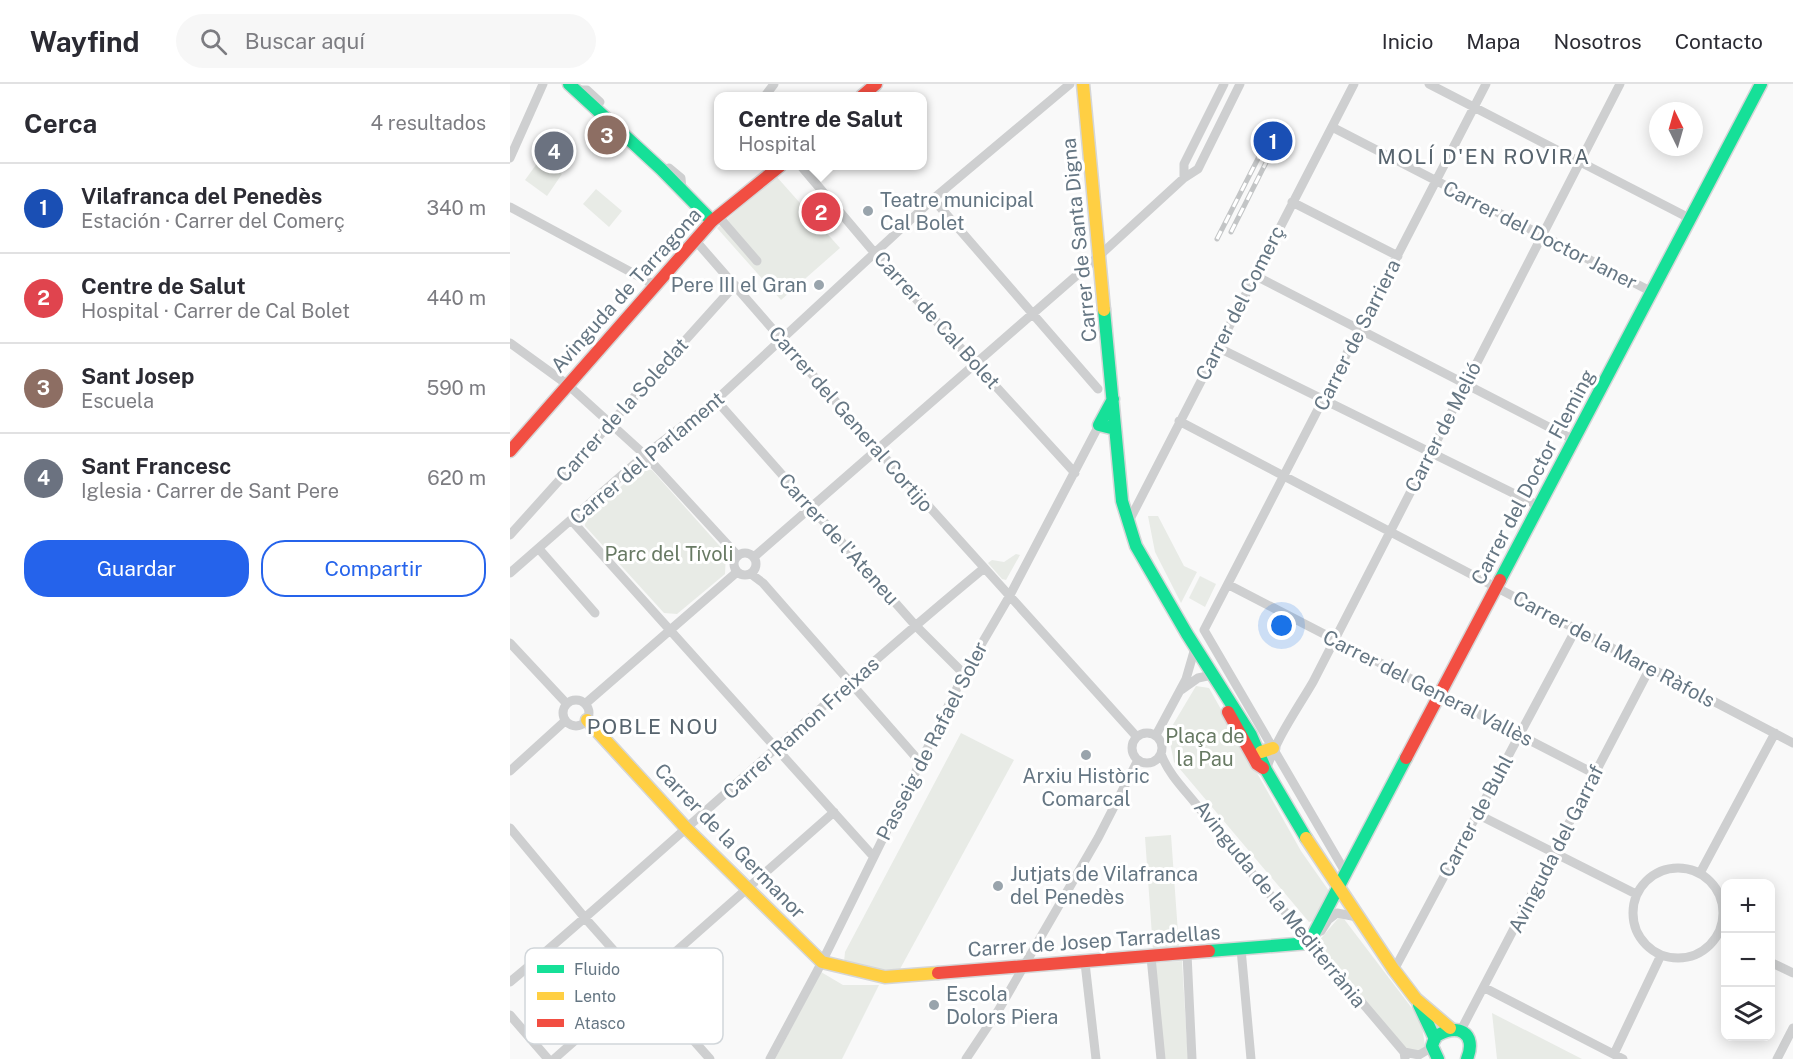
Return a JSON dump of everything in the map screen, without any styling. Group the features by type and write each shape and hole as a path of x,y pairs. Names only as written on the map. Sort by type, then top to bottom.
{"street":[{"path":"510,158 543,84"},
{"name":"Carrer del Parlament","path":"510,573 645,455 716,400 933,199 1070,84"},
{"name":"Carrer de Santa Digna","path":"1083,84 1122,501 1136,546 1210,674"},
{"path":"1184,178 1184,164 1224,84"},
{"path":"754,557 1100,255 1184,178 1198,169 1240,84"},
{"name":"Carrer del Comerç","path":"1128,523 1354,84"},
{"path":"1429,84 1691,219"},
{"name":"Carrer de Sarriera","path":"1273,748 1204,630 1486,84"},
{"name":"Carrer de Melió","path":"1266,770 1273,748 1281,740 1312,682 1620,84"},
{"name":"Carrer del Doctor Fleming","path":"1340,889 1761,84"},
{"path":"572,87 587,90 600,102"},
{"path":"572,87 715,218 757,261"},
{"name":"Carrer del Doctor Janer","path":"1332,127 1652,291"},
{"path":"669,168 681,178 682,190"},
{"name":"Avinguda de Tarragona","path":"510,451 715,218 774,170"},
{"name":"Carrer de Cal Bolet","path":"805,170 874,252 1075,473"},
{"path":"933,199 1030,314 1098,389"},
{"path":"1292,202 1398,256"},
{"path":"510,207 655,285"},
{"name":"Carrer del General Cortijo","path":"695,240 878,450 1137,737"},
{"path":"1254,275 1574,440"},
{"name":"Carrer de la Soledat","path":"510,535 735,285"},
{"path":"510,343 568,385 611,423 645,455 738,556"},
{"path":"1217,347 1539,506"},
{"path":"1113,395 1099,425 1115,429"},
{"name":"Carrer de l'Ateneu","path":"716,400 915,625 964,674"},
{"name":"Carrer de la Mare Ràfols","path":"1179,421 1793,743"},
{"name":"Passeig de Rafael Soler","path":"771,1059 822,962 964,674 1009,597 1099,425"},
{"path":"572,521 873,856"},
{"path":"539,549 595,613"},
{"path":"746,553 754,557 756,566 751,574 742,576 737,572 734,564 738,556 746,553"},
{"name":"Carrer Ramon Freixas","path":"550,948 915,625 983,568"},
{"path":"585,704 737,572"},
{"path":"751,574 852,683 920,762"},
{"name":"Carrer del General Vallès","path":"1229,585 1594,774"},
{"name":"Carrer de Buhl","path":"1394,970 1576,629"},
{"path":"510,643 567,704"},
{"path":"1156,735 1186,679 1195,648"},
{"name":"Avinguda del Garraf","path":"1456,1029 1485,988 1650,668"},
{"path":"1186,679 1210,674"},
{"path":"1179,692 1198,678 1210,674"},
{"path":"1210,674 1253,747 1261,752 1266,770 1357,917 1416,999 1456,1029 1471,1044 1469,1058"},
{"path":"1210,674 1215,689 1247,747 1257,764 1266,770"},
{"path":"576,700 585,704 589,712 587,720 576,726 565,721 563,709 567,704 576,700"},
{"name":"Carrer de la Germanor","path":"587,720 687,829 822,962"},
{"path":"510,771 565,721"},
{"path":"1143,733 1156,735 1162,742 1161,754 1152,762 1138,759 1132,750 1137,737 1143,733"},
{"path":"1700,873 1775,733"},
{"path":"1261,752 1273,748 1347,875"},
{"name":"Avinguda de la Mediterrània","path":"1161,754 1173,777 1203,811 1211,825 1405,1056 1433,1051"},
{"path":"966,1059 1098,838 1138,759"},
{"path":"678,948 834,812"},
{"path":"1477,814 1636,894"},
{"path":"510,828 612,948"},
{"path":"1721,933 1723,911 1720,896 1712,882 1700,873 1677,867 1658,872 1642,885 1636,894 1632,911 1635,928 1648,948 1661,955 1687,957 1701,952 1721,938"},
{"path":"1311,944 1340,889"},
{"path":"1311,944 1328,920 1338,913 1357,917"},
{"name":"Carrer de Josep Tarradellas","path":"822,962 885,977 1311,944"},
{"path":"1241,949 1251,1059"},
{"path":"1187,954 1192,1059"},
{"path":"1614,1054 1661,955"},
{"path":"1151,957 1161,1059"},
{"path":"1086,963 1096,1059"},
{"path":"1775,964 1793,973"},
{"name":"Carrer Ramon Freixas","path":"510,982 525,969"},
{"path":"1485,988 1623,1059"},
{"path":"1416,999 1433,1051"},
{"path":"510,1015 525,1032"},
{"path":"1777,1059 1793,1028"},
{"path":"1433,1051 1444,1030 1456,1029"},
{"path":"535,1044 548,1059"},
{"path":"554,1059 571,1044"},
{"path":"696,1044 709,1059"}],"green space":[{"path":"541,158 562,174 547,196 525,180"},
{"path":"776,176 840,248 781,300 717,228"},
{"path":"596,189 622,211 609,227 583,204"},
{"name":"Parc del Tívoli","path":"642,468 652,470 726,553 725,574 677,614 664,613 585,526 586,517"},
{"path":"1148,516 1158,516 1184,566 1197,572 1181,603 1155,552"},
{"path":"1016,554 1020,555 1006,580 1002,579 988,563 992,560 1004,562"},
{"path":"1200,576 1216,584 1205,607 1189,598"},
{"name":"Plaça de la Pau","path":"1196,686 1209,688 1301,851 1329,891 1319,919 1309,922 1174,762 1168,733"},
{"path":"961,733 1014,760 900,969 880,970 844,962 845,952"},
{"path":"1171,835 1179,947 1153,950 1145,837"},
{"path":"1341,915 1421,1020 1425,1046 1416,1053 1403,1048 1317,943"},
{"path":"1182,961 1188,1059 1164,1059 1154,963"},
{"path":"821,972 843,985 879,985 842,1059 775,1059"},
{"path":"1492,1013 1582,1059 1497,1059"}],"railway":[{"path":"1217,239 1275,125"},
{"path":"1231,232 1283,129"}],"traffic: fast":[{"path":"569,84 661,169 712,221"},
{"path":"1500,580 1761,84"},
{"path":"1104,310 1122,501 1136,546 1187,634 1251,735 1266,770 1306,838"},
{"path":"1113,399 1099,425 1115,429"},
{"path":"1209,951 1309,943 1406,758"},
{"path":"1419,1005 1435,1039"},
{"path":"1438,1059 1432,1046 1435,1037 1450,1030 1463,1032 1467,1036 1470,1042 1467,1059"}],"traffic: slow":[{"path":"1083,84 1104,310"},
{"path":"587,720 687,829 822,962 885,977 938,973"},
{"path":"1261,752 1273,748"},
{"path":"1306,838 1394,970 1416,999 1450,1028"}],"traffic: jam":[{"path":"867,92 876,84"},
{"path":"510,451 712,221 775,170"},
{"path":"1406,758 1500,580"},
{"path":"1228,712 1257,764 1263,768"},
{"path":"938,973 1209,951"}],"place":[{"name":"Sant Josep","path":"607,135"},
{"name":"Vilafranca del Penedès","path":"1273,141"},
{"name":"Sant Francesc","path":"554,151"},
{"name":"Teatre municipal Cal Bolet","path":"868,211"},
{"name":"Centre de Salut","path":"821,212"},
{"name":"Pere III el Gran","path":"819,285"},
{"name":"Arxiu Històric Comarcal","path":"1086,755"},
{"name":"Jutjats de Vilafranca del Penedès","path":"998,886"},
{"name":"Escola Dolors Piera","path":"934,1005"}],"district":[{"name":"MOLÍ D'EN ROVIRA","path":"1484,156"},
{"name":"POBLE NOU","path":"653,726"}]}
